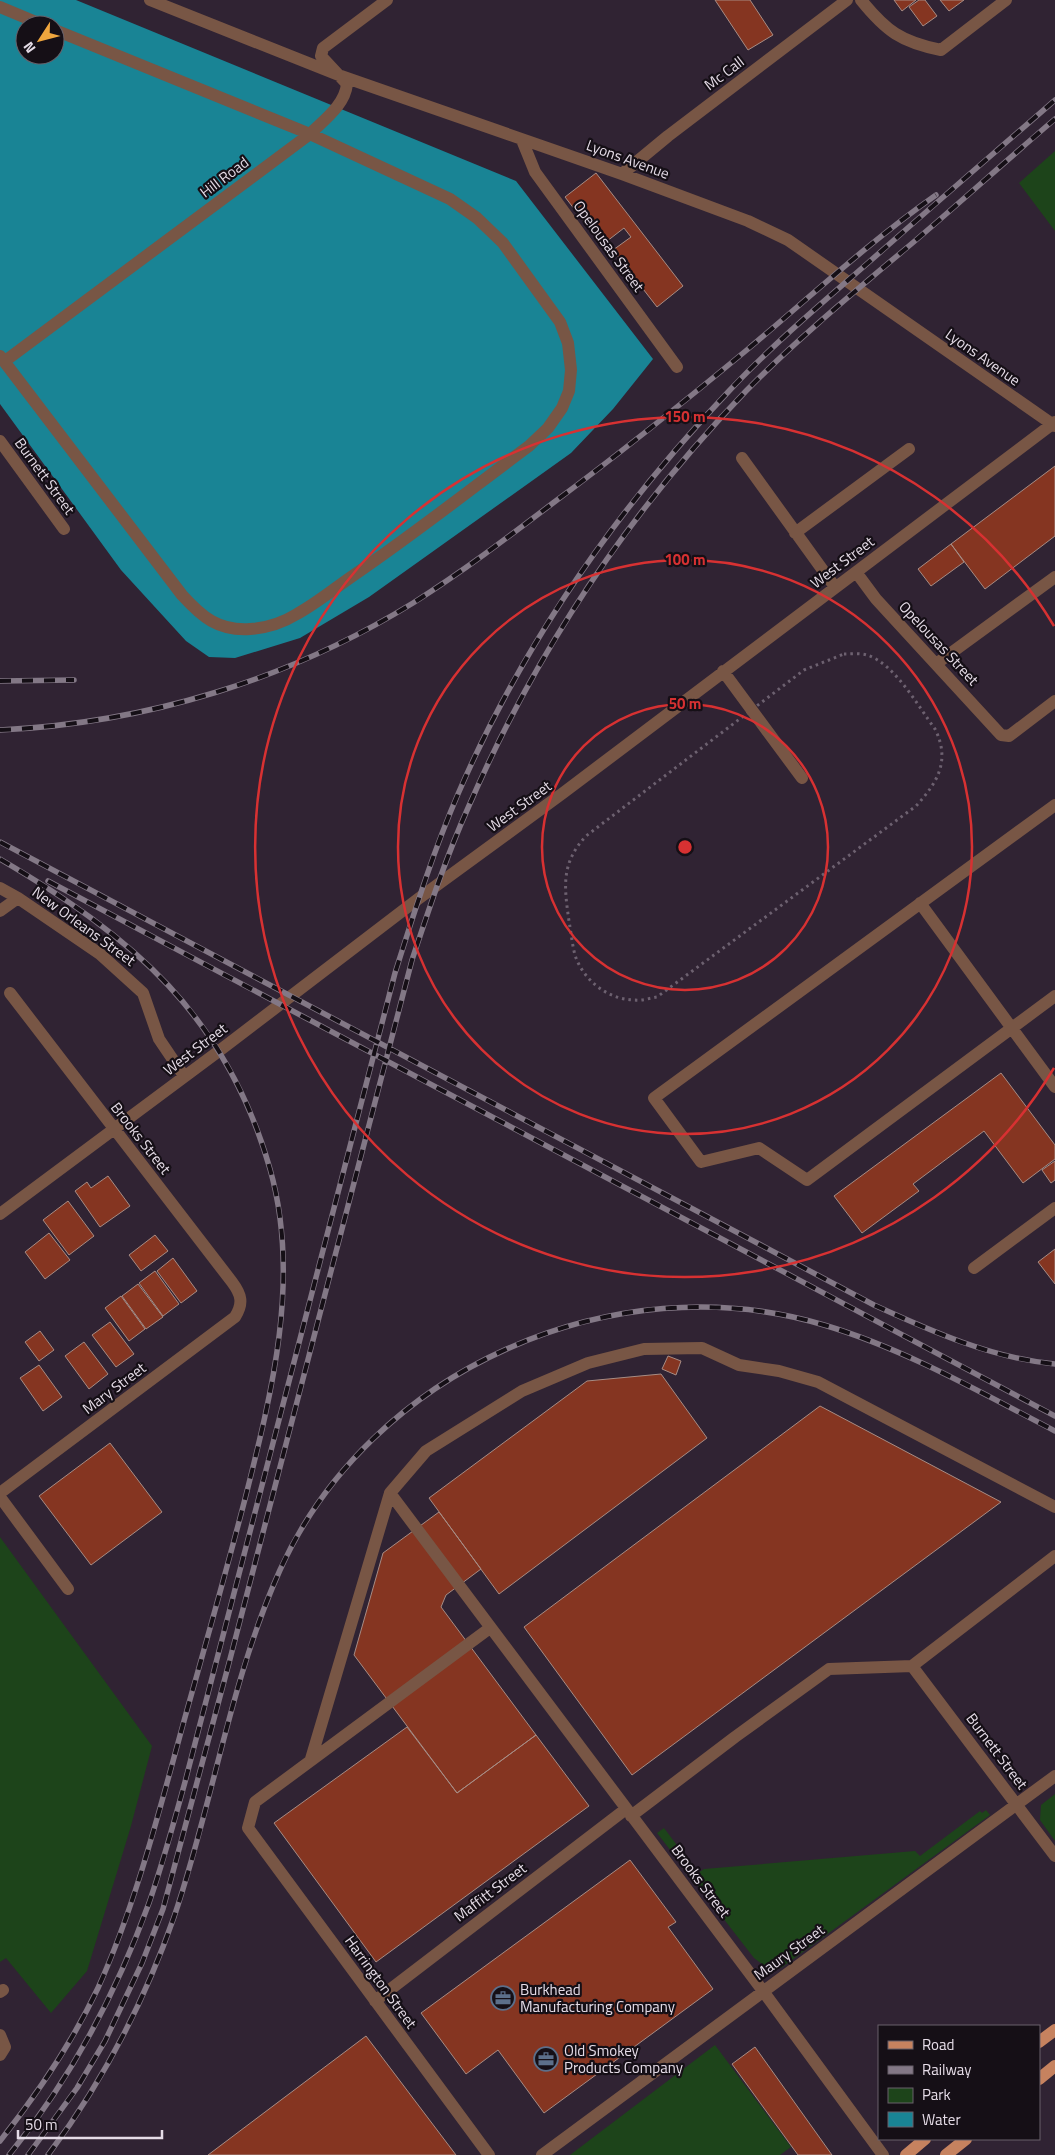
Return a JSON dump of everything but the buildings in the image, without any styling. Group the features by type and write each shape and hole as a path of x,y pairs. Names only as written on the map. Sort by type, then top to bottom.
{"main road":[{"path":"1040,2041 1055,2030"},
{"path":"1040,2078 1054,2067"},
{"path":"906,2155 924,2140"},
{"path":"946,2155 965,2140"}],"street":[{"name":"Lyons Avenue","path":"150,0 341,76 622,174 748,221 788,240 1054,424"},
{"path":"341,76 321,56 323,48 388,0"},
{"name":"Mc Call","path":"622,174 676,130 847,0"},
{"path":"861,0 874,16 896,35 915,45 941,50 1006,0"},
{"path":"0,7 19,15"},
{"path":"2,358 182,595 199,615 232,629 251,629 274,624 297,614 402,540 529,446 548,428 562,408 569,391 571,370 568,343 560,322 503,243 477,218 450,199 310,134 65,34"},
{"name":"Hill Road","path":"2,358 310,134 337,107 346,94 347,84 341,76"},
{"name":"Opelousas Street","path":"522,140 535,172 677,367"},
{"name":"West Street","path":"0,1214 1054,424"},
{"name":"Burnett Street","path":"0,442 64,529"},
{"path":"796,533 909,449"},
{"path":"742,458 835,587"},
{"name":"Opelousas Street","path":"856,572 876,599 1001,735 1010,736 1055,701"},
{"path":"936,664 1055,577"},
{"path":"723,671 802,778"},
{"path":"1055,805 654,1098 701,1162 759,1148 808,1180 1055,996"},
{"name":"New Orleans Street","path":"0,888 18,898 100,954 143,993 159,1039 184,1076"},
{"path":"0,911 18,898"},
{"path":"920,903 1055,1087"},
{"name":"Brooks Street","path":"10,993 240,1293 241,1304"},
{"path":"974,1268 1055,1208"},
{"name":"Mary Street","path":"0,1493 235,1317 241,1304"},
{"path":"311,1760 390,1493 426,1451 522,1391 588,1363 644,1349 702,1348 739,1365 779,1371 818,1382 1055,1507"},
{"name":"Brooks Street","path":"390,1493 764,1991 883,2155"},
{"path":"0,1497 68,1589"},
{"path":"912,1666 1055,1556"},
{"path":"311,1760 490,1628"},
{"name":"Burnett Street","path":"912,1666 1055,1856"},
{"name":"Maffitt Street","path":"375,2001 629,1812 829,1669 912,1666"},
{"name":"Harrington Street","path":"311,1760 255,1802 248,1828 488,2155"},
{"name":"Maury Street","path":"542,2155 1055,1776"},
{"path":"0,2035 5,2047 0,2055"}],"path":[{"path":"844,654 866,654 883,662 896,676 935,729 939,737 942,756 941,768 932,789 916,806 658,997 634,1000 612,996 592,983 578,964 574,953 565,892 567,866 578,844 586,836 751,711 804,670 844,654"}],"green space":[{"path":"1055,151 1055,231 1019,183"},
{"path":"0,1537 152,1746 131,1826 87,1971 51,2013 6,1958 0,1962"},
{"path":"1055,1794 1055,1841 1040,1820 1041,1805"},
{"path":"986,1810 990,1815 781,1968 766,1967 754,1958 657,1833 664,1828 698,1873 704,1869 915,1851 920,1856 980,1811 982,1813"},
{"path":"715,2045 791,2147 780,2155 570,2155"}],"water":[{"path":"0,0 76,0 516,181 653,359 613,409 571,453 369,597 300,638 235,658 209,657 186,641 121,570 0,404"}],"railway":[{"path":"9,2155 52,2097 90,2035 122,1970 149,1903 185,1782 395,973 440,838 484,738 512,684 576,580 648,483 688,436 745,374 780,341 1055,100"},
{"path":"28,2155 77,2088 105,2041 142,1963 163,1909 412,960 452,845 494,751 523,694 588,587 624,535 703,437 746,391 808,332 1055,119"},
{"path":"0,730 55,726 109,718 162,707 214,693 266,675 316,654 365,630 413,603 501,542 651,428 748,349 863,251 936,195"},
{"path":"0,681 74,680"},
{"path":"0,842 874,1305 939,1334 985,1350 1031,1361 1055,1364"},
{"path":"0,859 48,888 92,919 132,951 168,986 200,1024 228,1067 251,1115 270,1169 279,1210 283,1252 283,1293 279,1335 265,1418 224,1576 138,1883 113,1954 88,2008 54,2067 0,2141"},
{"path":"48,881 1055,1416"},
{"path":"48,2155 68,2128 104,2071 135,2011 162,1949 188,1874 248,1655 280,1570 321,1499 373,1438 436,1388 507,1349 583,1322 663,1309 744,1309 824,1325 884,1346 942,1372 1055,1431"}],"place":[{"name":"Burkhead Manufacturing Company","path":"503,1998"},
{"name":"Old Smokey Products Company","path":"546,2059"}]}
